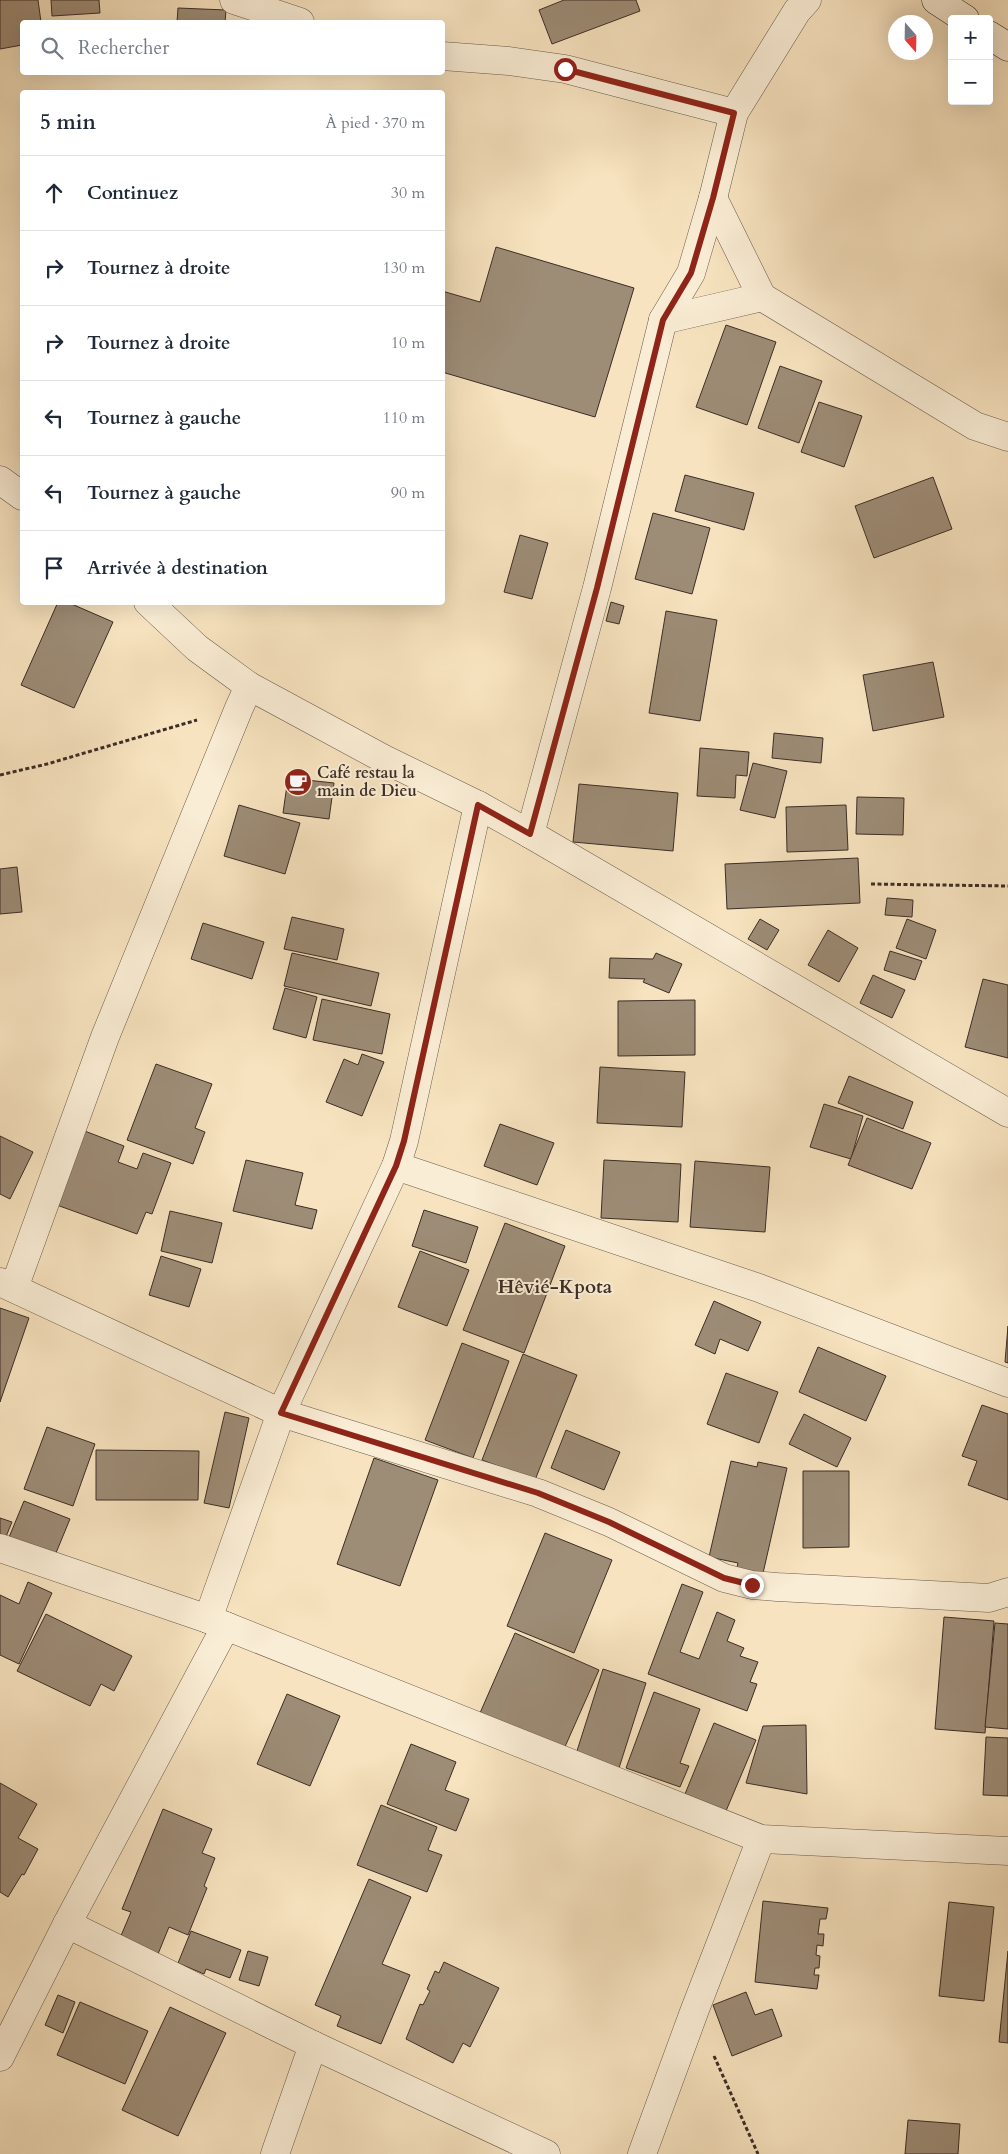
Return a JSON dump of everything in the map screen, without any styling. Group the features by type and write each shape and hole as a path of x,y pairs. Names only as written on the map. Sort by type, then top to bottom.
{"street":[{"path":"234,0 294,20"},
{"path":"530,834 597,588 663,320 691,273 713,198 734,113 797,11 807,0"},
{"path":"936,0 959,15"},
{"path":"993,38 1008,47"},
{"path":"445,56 509,61 565,69 734,113"},
{"path":"713,198 762,297 975,426 1008,437"},
{"path":"663,320 762,297"},
{"path":"0,480 20,495"},
{"path":"151,605 197,648 244,697 384,759 478,805 1008,1113"},
{"path":"244,697 105,1037 7,1285 281,1413 538,1493 609,1522 724,1578 752,1585 989,1598 1008,1592"},
{"path":"0,2057 217,1623 281,1413 396,1166 404,1141 478,805"},
{"path":"396,1166 759,1288 1008,1383"},
{"path":"0,1548 217,1623 761,1839 1008,1851"},
{"path":"642,2154 694,2012 761,1839"},
{"path":"67,1924 313,2045 546,2154"},
{"path":"275,2154 313,2045"}],"path":[{"path":"0,775 47,764 244,697"},
{"path":"871,884 1008,886"},
{"path":"694,2012 758,2154"}],"building":[{"path":"0,0 38,0 41,20 20,20 20,45 0,49"},
{"path":"51,0 99,0 100,13 52,16"},
{"path":"564,0 636,0 640,11 552,44 539,10"},
{"path":"178,8 226,10 225,20 177,20"},
{"path":"496,247 634,288 595,417 445,373 445,292 480,302"},
{"path":"726,325 776,342 747,425 696,407"},
{"path":"780,366 822,381 799,443 758,428"},
{"path":"819,402 862,416 844,467 801,452"},
{"path":"685,475 754,493 744,530 675,511"},
{"path":"933,477 952,529 874,558 855,506"},
{"path":"653,513 710,528 692,594 635,579"},
{"path":"520,535 548,543 532,599 504,592"},
{"path":"611,602 624,606 619,624 606,621"},
{"path":"57,605 74,605 113,622 74,708 21,685"},
{"path":"666,611 717,620 700,721 649,713"},
{"path":"933,662 944,717 873,731 863,675"},
{"path":"774,733 823,738 821,763 772,758"},
{"path":"700,748 749,752 747,776 736,775 735,798 697,796"},
{"path":"753,763 787,771 775,818 740,810"},
{"path":"288,778 334,783 329,819 283,813"},
{"path":"579,784 678,793 673,851 573,842"},
{"path":"857,797 904,798 903,835 856,834"},
{"path":"239,805 300,823 285,874 224,856"},
{"path":"846,805 848,850 787,852 786,807"},
{"path":"858,858 860,903 727,909 725,864"},
{"path":"17,867 22,912 0,914 0,869"},
{"path":"887,898 913,900 912,917 885,915"},
{"path":"292,917 344,929 337,960 284,949"},
{"path":"760,919 779,930 767,950 748,939"},
{"path":"907,919 936,930 926,959 896,948"},
{"path":"203,923 264,942 252,979 191,959"},
{"path":"828,930 858,948 839,982 808,965"},
{"path":"890,951 922,961 915,980 884,970"},
{"path":"292,953 379,973 371,1006 284,986"},
{"path":"656,953 682,964 669,993 643,982 645,979 609,978 610,958 653,959"},
{"path":"873,975 905,990 892,1018 860,1003"},
{"path":"983,979 1008,985 1008,1058 965,1047"},
{"path":"285,988 317,997 306,1038 273,1029"},
{"path":"322,999 390,1014 382,1054 313,1040"},
{"path":"695,1000 695,1055 618,1056 618,1001"},
{"path":"362,1054 384,1062 362,1116 326,1102 344,1059 358,1065"},
{"path":"156,1064 212,1084 195,1128 205,1132 193,1164 127,1140"},
{"path":"600,1067 685,1072 682,1127 597,1123"},
{"path":"849,1076 913,1102 903,1129 838,1103"},
{"path":"824,1104 863,1116 851,1159 810,1147"},
{"path":"867,1118 931,1143 912,1189 848,1165"},
{"path":"500,1124 554,1143 537,1185 484,1166"},
{"path":"82,1130 124,1146 118,1162 137,1169 143,1153 171,1163 152,1214 146,1212 137,1234 54,1204"},
{"path":"0,1136 33,1152 10,1199 0,1194"},
{"path":"246,1160 303,1173 295,1205 317,1210 312,1229 233,1211"},
{"path":"604,1160 681,1164 678,1222 601,1218"},
{"path":"695,1161 770,1167 765,1232 690,1227"},
{"path":"424,1210 478,1227 466,1263 412,1246"},
{"path":"170,1211 222,1223 212,1263 161,1251"},
{"path":"505,1223 565,1246 524,1353 463,1330"},
{"path":"420,1251 469,1270 447,1326 398,1307"},
{"path":"161,1256 201,1269 189,1307 149,1295"},
{"path":"714,1301 761,1322 748,1351 720,1339 715,1354 695,1345"},
{"path":"0,1308 29,1318 0,1402"},
{"path":"1008,1326 1008,1363 1005,1362"},
{"path":"462,1343 509,1361 473,1458 425,1440"},
{"path":"818,1347 886,1376 866,1421 799,1392"},
{"path":"523,1354 577,1375 535,1480 482,1460"},
{"path":"726,1373 778,1392 759,1443 707,1424"},
{"path":"982,1405 1008,1414 1008,1500 968,1485 977,1461 962,1456"},
{"path":"225,1412 249,1418 229,1508 204,1503"},
{"path":"804,1414 851,1438 837,1467 789,1444"},
{"path":"47,1427 95,1444 73,1506 24,1489"},
{"path":"566,1430 620,1452 604,1490 551,1468"},
{"path":"96,1450 199,1451 198,1500 96,1500"},
{"path":"374,1458 438,1480 400,1586 337,1564"},
{"path":"731,1461 757,1467 758,1462 787,1468 761,1582 735,1576 738,1563 709,1557"},
{"path":"803,1471 849,1471 849,1547 803,1548"},
{"path":"24,1501 70,1519 51,1565 5,1547"},
{"path":"0,1518 12,1522 3,1544 0,1543"},
{"path":"545,1533 612,1560 574,1653 507,1626"},
{"path":"28,1582 52,1593 19,1664 0,1655 0,1595 19,1604"},
{"path":"682,1584 703,1592 680,1652 699,1659 717,1612 735,1620 727,1641 744,1648 740,1656 758,1662 750,1682 757,1684 747,1711 648,1674"},
{"path":"46,1614 132,1656 114,1691 101,1684 90,1706 17,1671"},
{"path":"944,1617 994,1621 985,1733 935,1729"},
{"path":"995,1623 1008,1624 1008,1729 985,1727"},
{"path":"515,1633 599,1670 564,1749 480,1713"},
{"path":"603,1669 646,1683 619,1768 576,1754"},
{"path":"654,1692 700,1709 680,1763 689,1766 680,1787 626,1768"},
{"path":"287,1694 340,1716 310,1786 257,1764"},
{"path":"714,1723 756,1740 726,1811 685,1794"},
{"path":"806,1725 807,1794 746,1783 763,1726"},
{"path":"986,1737 1008,1738 1008,1796 983,1795"},
{"path":"411,1744 456,1762 445,1790 469,1799 456,1831 387,1804"},
{"path":"0,1783 37,1804 18,1838 38,1849 24,1875 22,1874 8,1897 0,1892"},
{"path":"381,1805 437,1827 428,1850 442,1855 427,1892 357,1865"},
{"path":"163,1809 212,1829 202,1853 215,1858 204,1886 207,1888 188,1935 169,1927 158,1954 120,1938 131,1912 122,1909"},
{"path":"369,1879 411,1897 382,1964 410,1975 381,2044 337,2026 341,2016 315,2005"},
{"path":"763,1901 828,1908 826,1919 820,1919 818,1934 824,1934 823,1946 817,1945 816,1955 820,1956 819,1968 815,1968 814,1975 819,1975 817,1989 755,1982"},
{"path":"949,1902 994,1907 984,2001 939,1996"},
{"path":"191,1931 241,1950 230,1978 206,1969 204,1974 178,1963"},
{"path":"248,1951 268,1957 259,1986 239,1980"},
{"path":"1008,1951 1008,2043 999,2042"},
{"path":"444,1962 499,1988 470,2047 463,2043 453,2063 406,2039 420,2004 423,2005 430,1991 427,1989 435,1971 439,1973"},
{"path":"746,1992 755,2015 772,2009 782,2036 732,2056 713,2005"},
{"path":"58,1995 75,2002 63,2033 45,2025"},
{"path":"80,2002 148,2031 125,2084 57,2055"},
{"path":"170,2007 226,2033 178,2136 122,2110"},
{"path":"908,2120 960,2124 958,2154 905,2154"}],"place":[{"name":"Café restau la main de Dieu","path":"298,782"}],"district":[{"name":"Hêvié-Kpota","path":"555,1287"}],"route":[{"path":"565,69 734,113 713,198 691,273 663,320 597,588 530,834 478,805 404,1141 396,1166 281,1413 538,1493 609,1522 724,1578 752,1585"}]}
